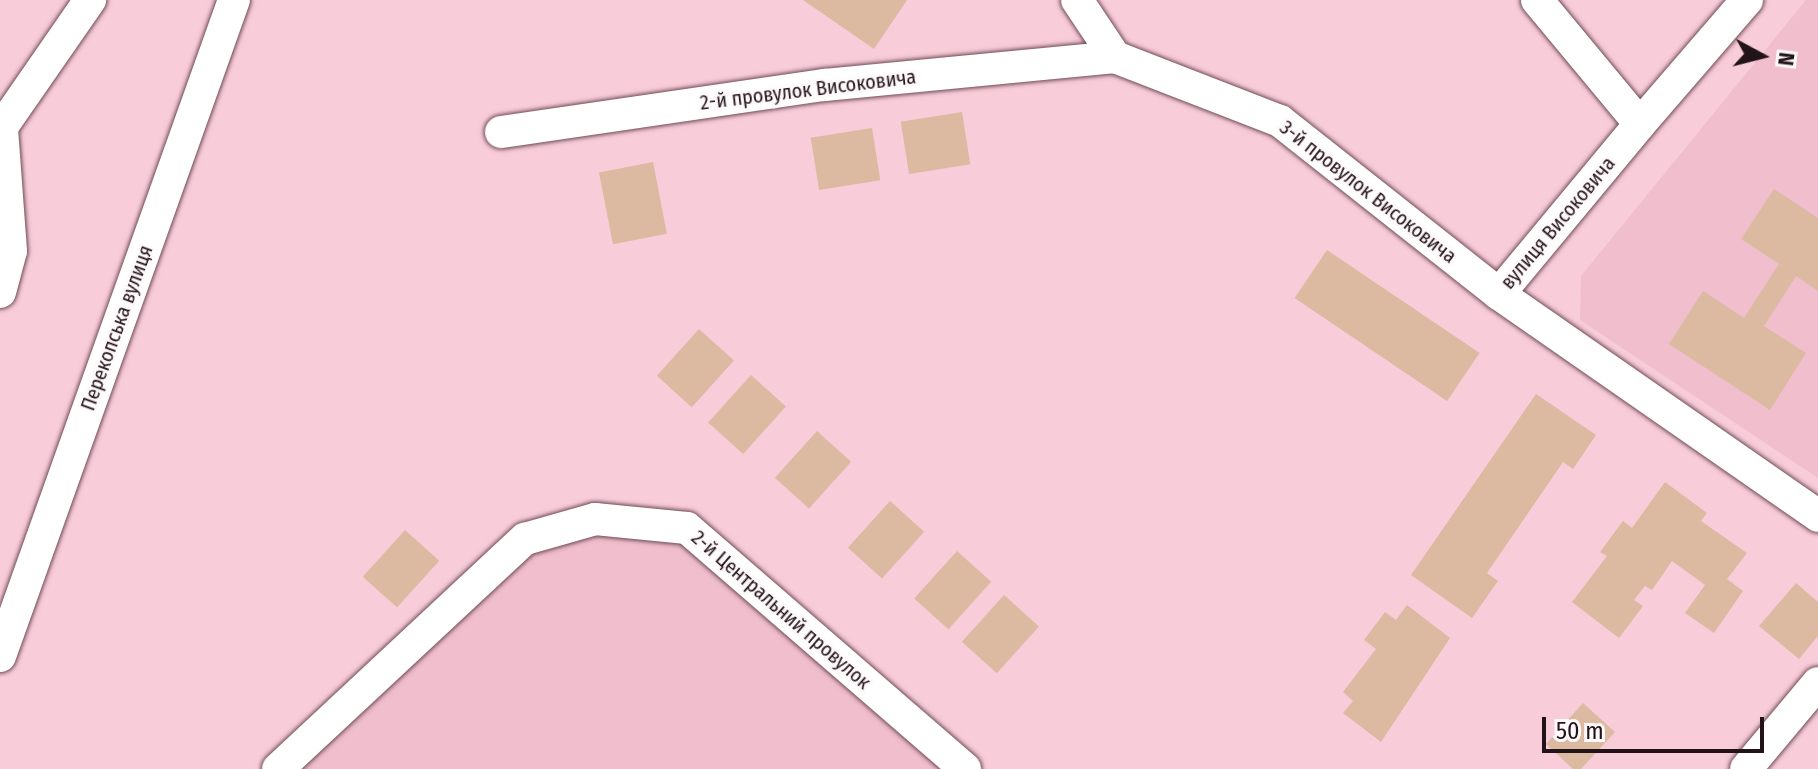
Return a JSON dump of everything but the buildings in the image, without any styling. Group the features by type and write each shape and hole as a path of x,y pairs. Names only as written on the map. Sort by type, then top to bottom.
{"street":[{"path":"0,292 11,251 1,127 90,0"},
{"name":"Перекопська вулиця","path":"0,656 234,0"},
{"path":"1077,0 1115,57"},
{"path":"1537,0 1640,124"},
{"name":"вулиця Високовича","path":"1747,0 1499,294 1818,516"},
{"name":"2-й провулок Високовича","path":"501,132 825,85 1115,57"},
{"name":"3-й провулок Високовича","path":"1115,57 1280,121 1499,294"},
{"name":"2-й Центральний провулок","path":"278,769 525,539 595,519 687,528 965,769"},
{"path":"1746,769 1818,683"}],"shaded area":[{"path":"1806,0 1818,0 1818,478 1580,320 1581,276"},
{"path":"596,527 682,535 951,769 292,769 530,547"}]}
